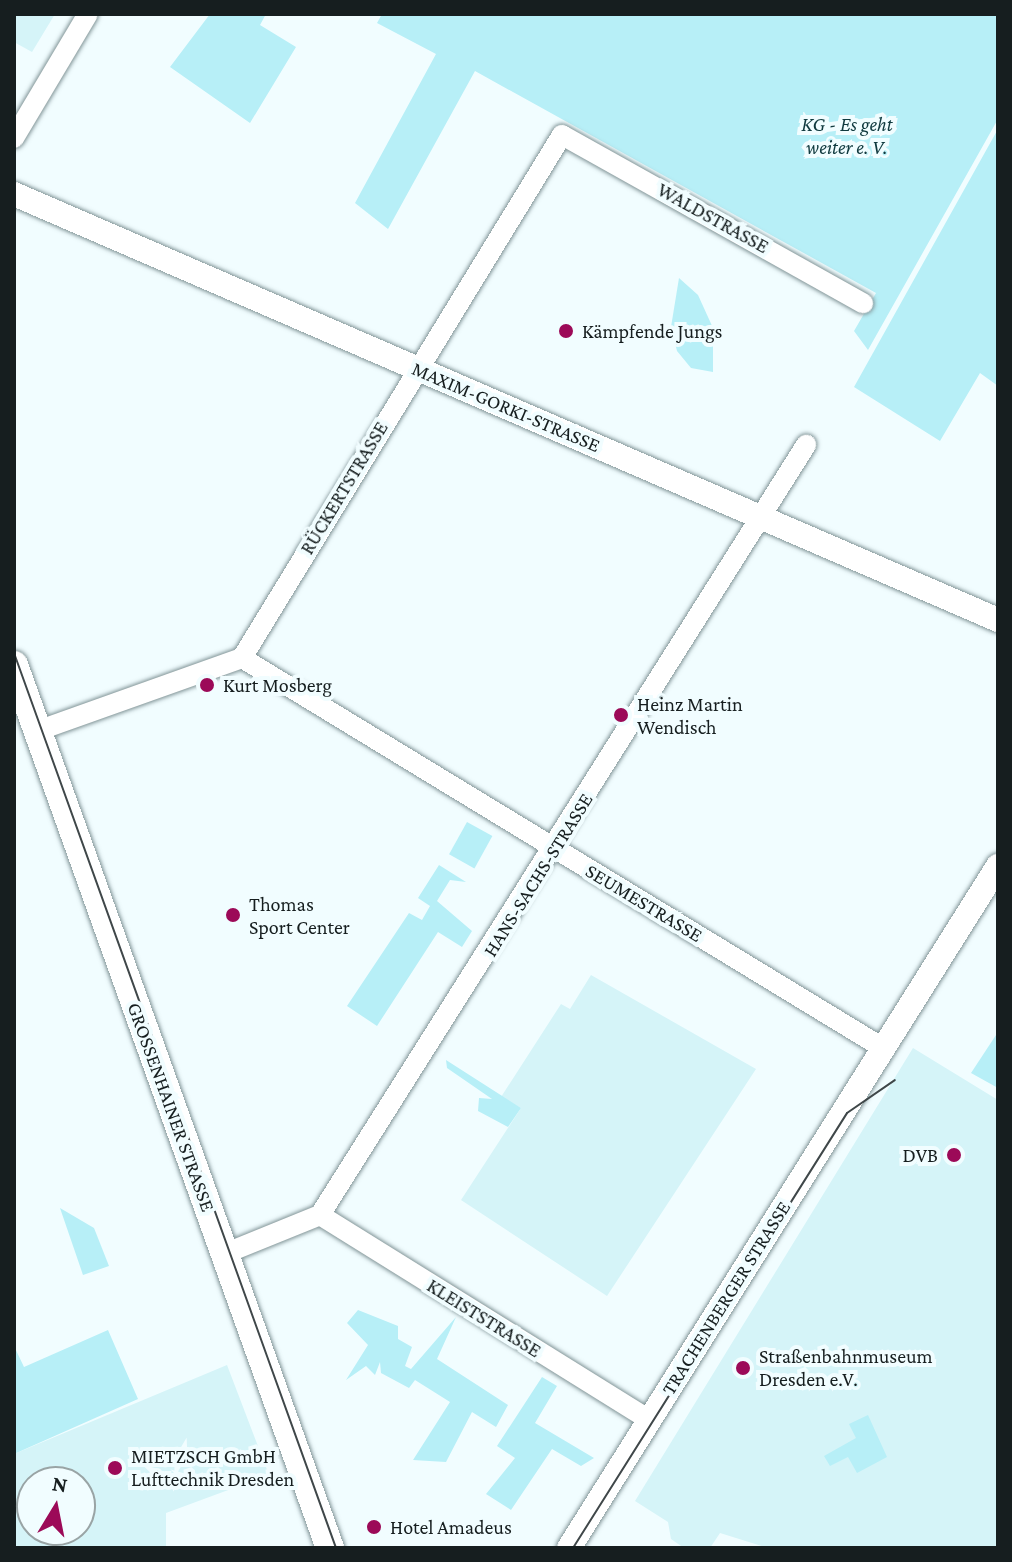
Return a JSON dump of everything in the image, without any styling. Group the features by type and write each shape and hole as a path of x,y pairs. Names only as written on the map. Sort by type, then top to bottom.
{"main road":[{"name":"GROSSENHAINER STRASSE","path":"14,665 330,1548"}],"street":[{"path":"14,138 88,14"},
{"name":"WALDSTRASSE","path":"562,135 863,303"},
{"name":"RÜCKERTSTRASSE","path":"242,658 562,135"},
{"name":"MAXIM-GORKI-STRASSE","path":"14,194 998,620"},
{"name":"HANS-SACHS-STRASSE","path":"320,1215 555,849 806,445"},
{"path":"37,731 242,658"},
{"name":"SEUMESTRASSE","path":"242,658 883,1048"},
{"name":"TRACHENBERGER STRASSE","path":"569,1548 998,866"},
{"path":"224,1254 320,1215"},
{"name":"KLEISTSTRASSE","path":"320,1215 649,1420"}],"shaded area":[{"path":"14,14 55,14 32,52 14,42"},
{"path":"591,975 756,1069 607,1296 461,1200 521,1108 501,1097 561,1004 570,1009"},
{"path":"913,1048 998,1100 998,1548 768,1548 720,1533 710,1548 684,1548 671,1539 668,1522 635,1501"},
{"name":"MIETZSCH GmbH Lufttechnik Dresden","path":"227,1365 269,1475 166,1513 166,1548 14,1548 14,1454"}],"green space":[{"path":"210,14 266,14 260,25 296,47 250,123 170,67"},
{"name":"KG - Es geht weiter e. V.","path":"382,14 998,14 998,119 868,350 854,331 876,293 475,71 388,229 355,203 436,54 377,23"},
{"path":"998,129 998,386 980,373 940,441 854,387"},
{"path":"679,278 698,295 713,328 713,372 691,368 677,351 671,327"},
{"path":"467,822 492,836 474,868 449,854"},
{"path":"439,865 466,882 450,880 437,901 472,931 462,947 438,932 377,1026 347,1006 409,913 422,920 430,906 418,898"},
{"path":"998,1032 998,1088 971,1073"},
{"path":"446,1060 521,1108 508,1127 478,1111 479,1098 492,1099 447,1068"},
{"path":"60,1208 94,1228 109,1266 83,1275"},
{"path":"358,1310 398,1326 398,1339 412,1347 405,1366 411,1369 456,1317 437,1359 508,1405 496,1427 472,1412 446,1462 413,1460 450,1402 415,1380 409,1388 381,1373 380,1362 375,1375 366,1366 346,1380 368,1345 347,1323"},
{"path":"108,1330 138,1399 14,1454 14,1346 24,1367"},
{"path":"542,1377 557,1386 535,1423 594,1458 581,1466 552,1449 511,1510 486,1494 515,1458 497,1446"},
{"path":"868,1415 887,1457 857,1473 848,1457 830,1466 824,1456 856,1438 849,1424"}],"tram line":[{"path":"14,653 336,1548"},
{"path":"573,1548 847,1113 895,1080"}],"place":[{"name":"Kämpfende Jungs","path":"566,331"},
{"name":"Kurt Mosberg","path":"207,685"},
{"name":"Heinz Martin Wendisch","path":"621,715"},
{"name":"Thomas Sport Center","path":"233,915"},
{"name":"DVB","path":"954,1155"},
{"name":"Straßenbahnmuseum Dresden e.V.","path":"743,1368"},
{"name":"MIETZSCH GmbH Lufttechnik Dresden","path":"115,1468"},
{"name":"Hotel Amadeus","path":"374,1527"}]}
